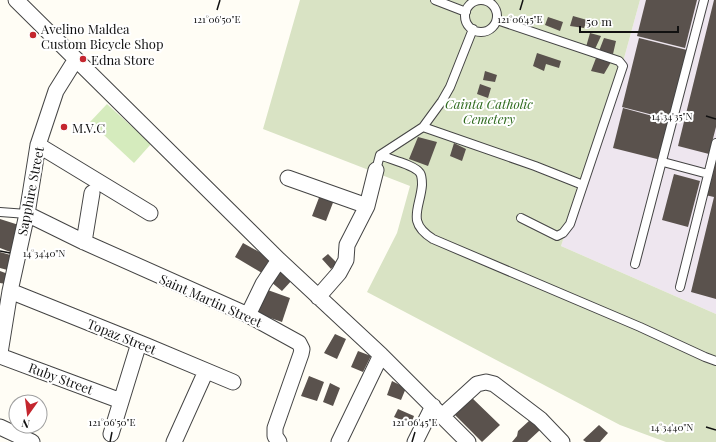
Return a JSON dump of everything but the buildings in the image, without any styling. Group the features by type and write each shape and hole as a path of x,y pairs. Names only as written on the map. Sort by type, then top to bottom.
{"street":[{"path":"16,0 279,260 381,355 468,442"},
{"name":"Sapphire Street","path":"0,352 10,291 27,214 38,145 56,91 76,59"},
{"path":"38,145 150,213"},
{"path":"318,297 340,274 346,260 347,245 367,206 376,170"},
{"path":"288,178 367,206"},
{"path":"84,242 92,193"},
{"name":"Saint Martin Street","path":"27,214 84,242 248,315 300,343 302,349 275,428 275,436 279,442"},
{"path":"248,315 263,284 279,260"},
{"name":"Topaz Street","path":"10,291 233,382"},
{"path":"111,434 139,343"},
{"path":"339,442 381,355"},
{"name":"Ruby Street","path":"0,356 122,401"},
{"path":"174,442 206,371"},
{"path":"415,442 438,411 477,384 486,382 494,384 540,420 562,442"},
{"path":"0,428 32,442"}],"lane":[{"path":"435,0 466,12"},
{"path":"485,0 496,10 497,20 495,24 487,30 477,31 466,22 466,12 475,1 485,0"},
{"path":"635,264 663,162 704,0"},
{"path":"497,20 619,61 623,66 570,224 563,234 557,236 521,218"},
{"path":"376,170 380,156 423,127 450,88 473,29"},
{"path":"423,127 535,166 583,185"},
{"path":"680,287 716,143"},
{"path":"380,156 420,172 422,180 416,215 418,226 428,236 716,361"},
{"path":"663,162 708,174"},
{"path":"0,212 27,214"}],"shaded area":[{"path":"640,0 716,0 716,314 561,246 623,62"}],"green space":[{"name":"Cainta Catholic Cemetery","path":"300,0 640,0 623,62 561,246 716,314 716,442 666,442 620,425 367,292 397,233 410,186 263,129"},
{"path":"107,104 151,144 134,163 90,122"}],"place":[{"name":"Avelino Maldea Custom Bicycle Shop","path":"33,35"},
{"name":"Edna Store","path":"83,59"},
{"name":"M.V.C","path":"64,127"}]}
